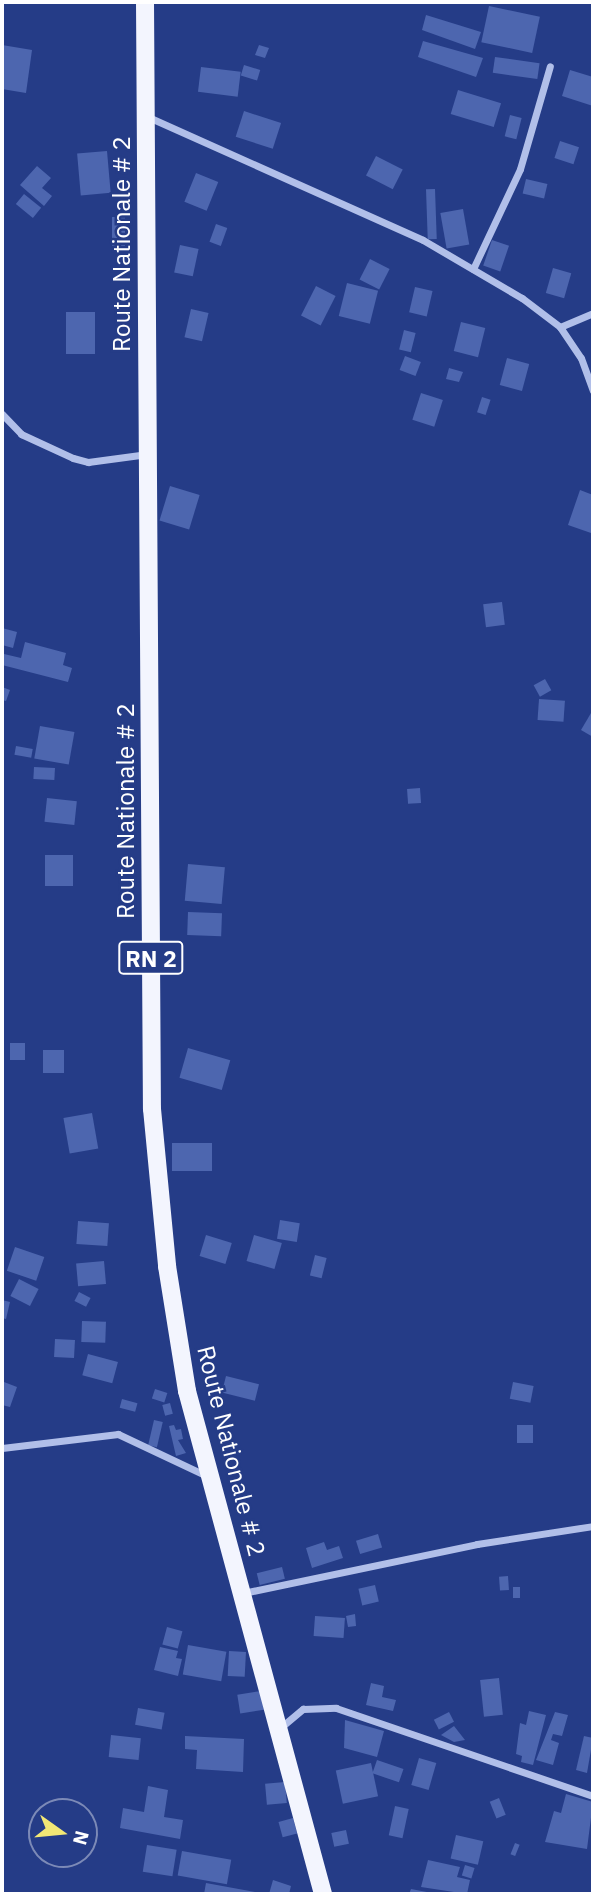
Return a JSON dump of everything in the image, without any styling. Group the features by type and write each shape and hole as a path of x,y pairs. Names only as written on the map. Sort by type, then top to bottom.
{"main road":[{"name":"Route Nationale # 2","path":"145,2 152,1108 167,1266 187,1391 323,1894"}],"street":[{"path":"473,269 520,169 550,66"},
{"path":"146,116 423,240 522,298 559,327 581,358 593,391"},
{"path":"559,327 593,313"},
{"path":"2,414 21,434 80,460 148,454"},
{"path":"2,1448 118,1434 210,1477"},
{"path":"241,1594 477,1544 593,1526"},
{"path":"279,1728 303,1709 336,1708 593,1796"}],"building":[{"path":"489,6 540,17 532,53 481,42"},
{"path":"426,15 481,32 475,49 422,30"},
{"path":"423,41 483,58 476,77 418,57"},
{"path":"2,45 32,50 26,93 2,89"},
{"path":"259,45 269,48 265,58 255,55"},
{"path":"495,57 540,63 537,79 493,73"},
{"path":"244,65 260,70 257,80 241,76"},
{"path":"201,67 241,72 238,97 198,92"},
{"path":"570,70 593,77 593,106 562,96"},
{"path":"458,90 501,103 494,127 451,114"},
{"path":"244,111 281,123 273,149 236,137"},
{"path":"510,115 522,118 516,139 505,136"},
{"path":"560,141 579,147 573,164 554,158"},
{"path":"107,151 111,193 81,195 77,154"},
{"path":"376,156 403,170 393,189 366,176"},
{"path":"37,166 51,178 42,188 52,196 44,206 20,185"},
{"path":"196,173 218,182 207,211 184,202"},
{"path":"526,179 547,184 544,199 523,194"},
{"path":"426,189 435,189 437,239 428,239"},
{"path":"24,194 41,208 33,218 16,204"},
{"path":"463,209 469,244 447,248 440,213"},
{"path":"112,217 125,217 125,252 112,252"},
{"path":"216,224 227,228 221,246 210,242"},
{"path":"492,240 509,246 500,271 483,266"},
{"path":"180,245 199,249 193,276 174,272"},
{"path":"370,259 390,269 379,289 360,279"},
{"path":"553,268 571,273 564,298 546,293"},
{"path":"347,283 378,291 370,324 339,316"},
{"path":"316,286 336,296 321,325 301,315"},
{"path":"415,287 433,291 427,316 409,312"},
{"path":"191,309 209,313 202,341 184,337"},
{"path":"66,312 95,312 95,354 66,354"},
{"path":"461,322 485,328 478,357 454,351"},
{"path":"404,330 416,333 411,352 399,349"},
{"path":"405,356 421,362 415,376 400,370"},
{"path":"507,358 529,364 522,391 500,385"},
{"path":"449,368 463,372 459,382 446,379"},
{"path":"421,393 443,400 434,427 412,420"},
{"path":"482,397 491,400 486,415 477,412"},
{"path":"170,486 200,495 189,529 159,520"},
{"path":"580,490 593,495 591,533 568,525"},
{"path":"502,602 505,625 486,627 483,604"},
{"path":"2,628 17,632 13,648 2,645"},
{"path":"25,642 66,653 63,665 72,668 68,682 2,665 4,654 21,658"},
{"path":"545,679 551,690 540,697 534,685"},
{"path":"2,687 10,690 6,701 2,700"},
{"path":"539,699 565,701 563,722 538,720"},
{"path":"591,713 593,714 593,737 581,730"},
{"path":"40,726 74,732 69,765 34,758"},
{"path":"16,746 33,749 31,758 14,755"},
{"path":"34,767 55,768 54,780 33,779"},
{"path":"420,788 421,803 408,804 407,789"},
{"path":"47,798 77,801 74,825 44,822"},
{"path":"45,855 73,855 73,886 45,886"},
{"path":"188,864 225,867 222,904 185,901"},
{"path":"188,912 222,913 221,936 187,935"},
{"path":"10,1043 25,1043 25,1060 10,1060"},
{"path":"188,1048 230,1060 222,1090 179,1078"},
{"path":"43,1050 64,1050 64,1073 43,1073"},
{"path":"92,1113 98,1148 70,1153 63,1118"},
{"path":"172,1143 212,1143 212,1171 172,1171"},
{"path":"280,1220 300,1223 297,1242 277,1239"},
{"path":"78,1221 109,1223 107,1246 76,1244"},
{"path":"206,1235 232,1243 225,1264 200,1256"},
{"path":"254,1235 282,1243 274,1269 247,1261"},
{"path":"15,1247 44,1257 36,1281 7,1271"},
{"path":"315,1255 327,1258 322,1278 310,1275"},
{"path":"104,1261 106,1284 78,1286 76,1263"},
{"path":"19,1279 39,1289 30,1306 10,1296"},
{"path":"79,1292 91,1298 86,1307 74,1301"},
{"path":"2,1300 10,1302 6,1319 2,1318"},
{"path":"82,1321 106,1322 105,1343 81,1342"},
{"path":"55,1339 75,1340 74,1358 54,1357"},
{"path":"88,1354 118,1362 112,1383 82,1375"},
{"path":"226,1376 259,1384 255,1401 222,1392"},
{"path":"4,1382 17,1387 10,1407 2,1405"},
{"path":"513,1382 534,1386 530,1403 510,1399"},
{"path":"155,1389 167,1393 164,1403 152,1399"},
{"path":"122,1399 137,1403 135,1412 120,1408"},
{"path":"170,1403 173,1414 165,1416 162,1405"},
{"path":"154,1420 163,1422 157,1447 148,1445"},
{"path":"174,1425 176,1430 181,1429 183,1439 178,1440 186,1453 176,1456 169,1426"},
{"path":"517,1425 533,1425 533,1443 517,1443"},
{"path":"378,1534 382,1547 360,1554 356,1541"},
{"path":"324,1542 327,1550 339,1546 343,1558 312,1568 306,1548"},
{"path":"282,1567 285,1579 260,1585 257,1573"},
{"path":"508,1576 509,1590 500,1591 499,1577"},
{"path":"375,1585 379,1602 362,1605 358,1589"},
{"path":"513,1587 520,1587 520,1598 513,1598"},
{"path":"355,1614 356,1626 348,1627 346,1616"},
{"path":"315,1616 345,1618 344,1638 314,1636"},
{"path":"167,1627 182,1631 178,1649 162,1644"},
{"path":"188,1645 226,1652 221,1681 183,1675"},
{"path":"160,1647 178,1651 176,1658 182,1659 178,1676 154,1670"},
{"path":"229,1651 246,1652 245,1677 228,1676"},
{"path":"499,1678 503,1715 484,1717 480,1680"},
{"path":"371,1683 384,1686 382,1697 396,1700 393,1711 366,1705"},
{"path":"261,1691 264,1710 240,1714 237,1695"},
{"path":"138,1708 165,1713 162,1729 135,1725"},
{"path":"529,1711 546,1715 533,1765 521,1762 522,1756 516,1754 520,1723 526,1725"},
{"path":"449,1712 454,1722 439,1730 434,1720"},
{"path":"555,1712 568,1715 562,1736 553,1734 551,1740 559,1743 553,1765 536,1760"},
{"path":"345,1720 384,1731 377,1757 344,1748"},
{"path":"454,1726 465,1740 454,1742 441,1735"},
{"path":"111,1735 141,1738 139,1760 109,1757"},
{"path":"185,1736 244,1739 243,1772 196,1769 197,1750 185,1749"},
{"path":"584,1736 593,1738 587,1773 576,1770"},
{"path":"419,1758 436,1763 429,1790 411,1785"},
{"path":"377,1760 403,1769 399,1782 372,1773"},
{"path":"371,1763 378,1796 343,1804 336,1770"},
{"path":"285,1782 287,1803 267,1805 265,1784"},
{"path":"148,1786 168,1790 164,1817 183,1820 180,1839 120,1828 123,1808 144,1812"},
{"path":"566,1794 593,1802 587,1849 545,1842 554,1811 561,1813"},
{"path":"499,1798 506,1815 496,1818 490,1802"},
{"path":"395,1806 409,1809 402,1838 389,1835"},
{"path":"293,1818 297,1833 283,1837 279,1822"},
{"path":"346,1830 349,1844 334,1847 331,1833"},
{"path":"456,1835 483,1841 478,1865 451,1858"},
{"path":"515,1843 520,1845 515,1856 511,1854"},
{"path":"147,1845 177,1850 172,1876 143,1872"},
{"path":"182,1851 231,1860 227,1884 178,1876"},
{"path":"428,1860 460,1867 457,1877 470,1880 467,1894 421,1887"},
{"path":"465,1865 475,1868 471,1878 462,1876"},
{"path":"273,1880 291,1886 289,1894 269,1894"},
{"path":"206,1883 255,1892 204,1894"},
{"path":"411,1889 432,1893 432,1894 409,1894"}]}
